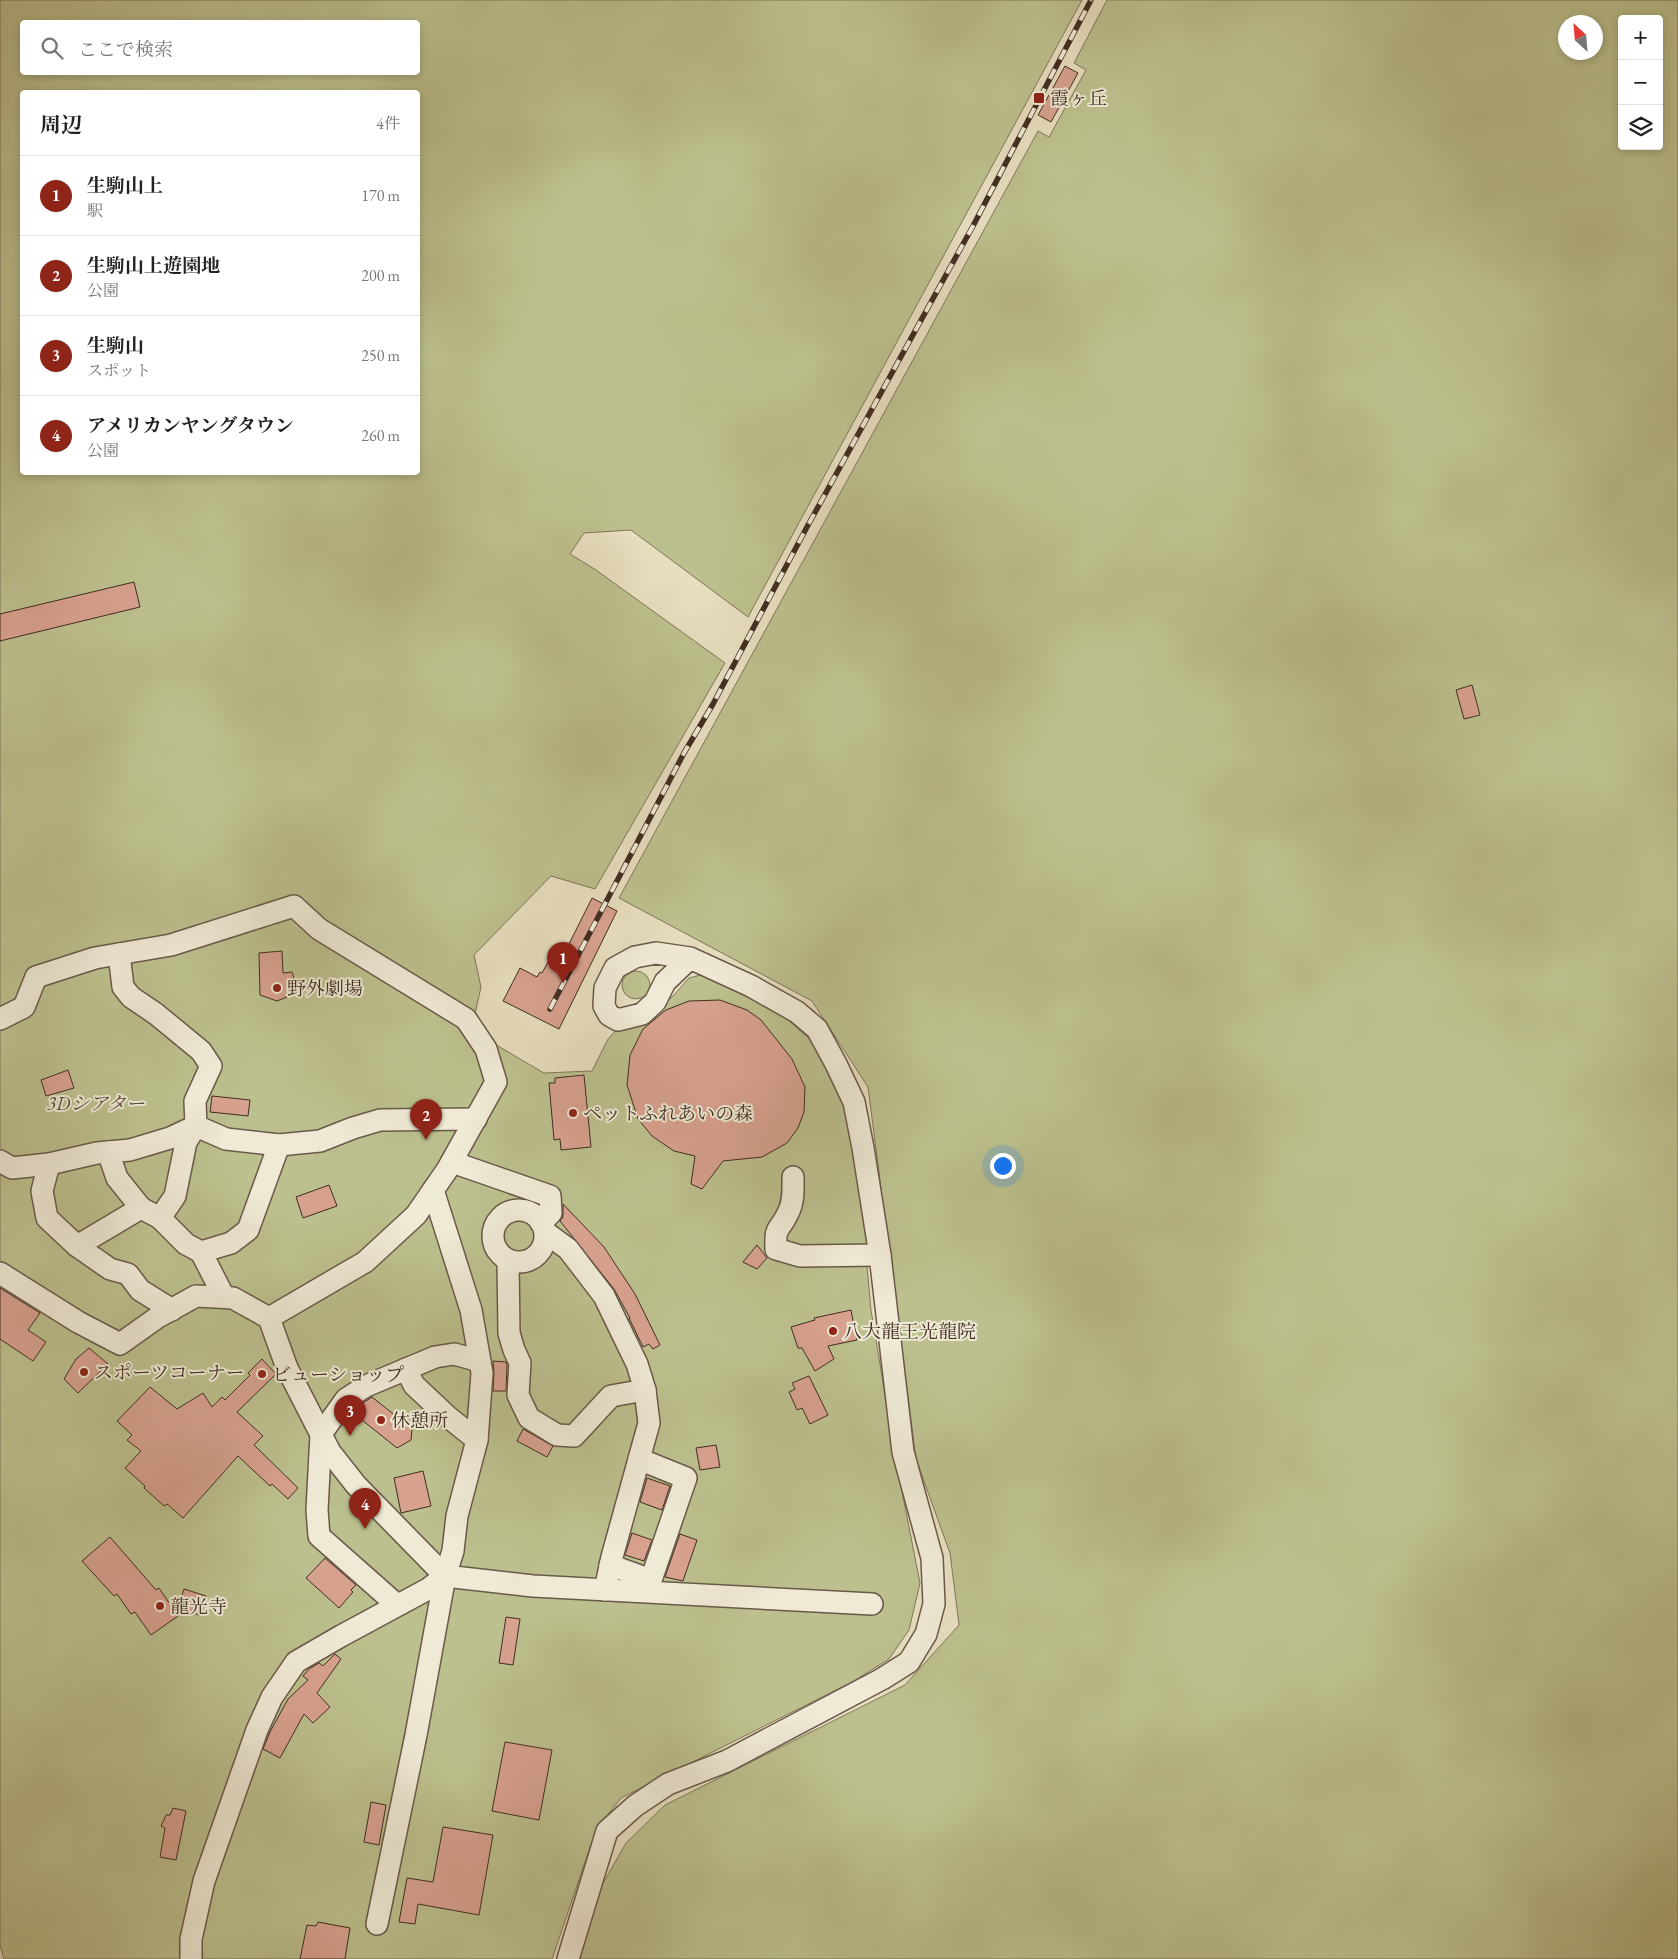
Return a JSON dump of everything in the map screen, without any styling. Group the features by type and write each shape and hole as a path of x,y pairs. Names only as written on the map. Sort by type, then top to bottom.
{"street":[{"path":"0,1019 24,1007 36,977 95,958 171,945 294,906 319,929 466,1019 486,1050 496,1082 452,1162 416,1215 365,1262 269,1318"},
{"path":"119,954 123,986 127,992 201,1051 211,1066 195,1100 196,1126 186,1142 175,1196 160,1218"},
{"path":"568,1959 607,1831 635,1806 668,1784 727,1761 882,1679 909,1662 926,1634 934,1604 932,1558 903,1452 880,1255 854,1102 817,1029 797,1012 776,999 690,958"},
{"path":"0,1161 12,1168 49,1164 108,1152 130,1150 162,1141 196,1126 226,1139 279,1145 320,1141 380,1120 476,1119"},
{"path":"201,1252 232,1243 248,1230 279,1145"},
{"path":"108,1152 117,1178 141,1208 160,1218 186,1244 201,1252 224,1297"},
{"path":"452,1162 550,1196 552,1213 543,1228 543,1248 532,1260 516,1263 508,1261 500,1256 495,1249 492,1231 495,1223 502,1216 510,1211 518,1210 527,1211 535,1216 543,1228 568,1249 604,1296 637,1364 645,1390 649,1423 610,1565 605,1590"},
{"path":"49,1164 42,1191 47,1218 77,1246 110,1269 128,1274 140,1290 172,1310"},
{"path":"793,1177 793,1198 788,1213 775,1231 776,1249 800,1256 880,1255"},
{"path":"377,1924 416,1735 445,1576 453,1551 456,1516 477,1440 482,1373 480,1361 471,1310 433,1190"},
{"path":"77,1246 141,1208"},
{"path":"508,1261 509,1333 520,1363 518,1395 529,1418 557,1436 574,1436 611,1396 645,1390"},
{"path":"0,1273 78,1322 120,1344 196,1296 233,1298 269,1318 286,1368 330,1452 356,1485 445,1576 533,1586 872,1604"},
{"path":"397,1605 319,1536 317,1510 321,1434 346,1400 366,1386 435,1356 454,1354 480,1361"},
{"path":"406,1369 414,1386 477,1440"},
{"path":"610,1565 651,1580 686,1478 639,1458"},
{"path":"191,1959 190,1939 204,1881 257,1730 272,1696 296,1662 428,1589 445,1576"}],"green space":[{"name":"3Dシアター","path":"0,0 1082,0 748,617 631,530 584,533 570,554 596,570 725,663 595,889 551,876 474,955 481,987 475,1014 486,1039 544,1073 592,1071 608,1039 621,1025 642,1024 674,995 689,978 708,973 786,1018 814,1043 849,1112 869,1232 867,1266 871,1310 897,1466 920,1583 909,1630 889,1659 852,1682 621,1798 596,1830 552,1959 4,1959 0,1945"},
{"path":"1107,0 1678,0 1678,1959 580,1959 598,1892 626,1843 665,1805 905,1685 959,1625 950,1553 916,1459 868,1087 812,1001 619,898 1038,131 1049,137 1086,70 1074,63"},
{"path":"636,971 646,975 650,985 646,995 636,999 626,995 622,985 626,975"}],"building":[{"path":"1065,66 1078,73 1051,122 1038,115"},
{"path":"134,582 140,607 0,641 0,614"},
{"path":"1472,685 1480,715 1464,719 1456,690"},
{"path":"592,898 617,911 559,1029 503,1001 520,968 537,977 540,972 542,973 553,953 562,958"},
{"path":"282,951 283,973 292,972 299,992 277,1001 260,995 259,953"},
{"path":"720,1000 747,1010 761,1020 792,1059 805,1087 804,1112 798,1128 787,1143 762,1157 723,1161 702,1189 691,1184 695,1156 674,1151 652,1136 638,1119 627,1085 630,1055 643,1029 666,1010 689,1001"},
{"path":"68,1070 74,1088 46,1096 41,1080"},
{"name":"ペットふれあいの森","path":"584,1075 591,1147 561,1150 560,1139 554,1140 549,1083 555,1083 555,1078"},
{"path":"212,1096 250,1100 248,1116 210,1112"},
{"path":"329,1185 337,1206 303,1218 296,1197"},
{"path":"563,1204 604,1247 635,1294 660,1345 653,1349 649,1344 643,1347 614,1289 560,1221 563,1217"},
{"path":"757,1245 767,1258 757,1269 743,1262"},
{"path":"0,1288 40,1313 28,1330 46,1342 33,1361 0,1339"},
{"path":"851,1310 857,1340 828,1346 834,1359 815,1371 802,1348 798,1348 791,1327 815,1320 814,1318"},
{"name":"スポーツコーナー","path":"89,1348 108,1364 78,1393 64,1379 76,1359"},
{"path":"262,1359 276,1374 237,1412 263,1436 254,1445 298,1488 288,1499 272,1484 270,1486 238,1456 183,1518 167,1504 164,1506 125,1468 141,1451 127,1440 132,1435 117,1421 150,1387 177,1409 203,1393 212,1407 222,1397 225,1400 250,1375 248,1373"},
{"path":"493,1361 506,1362 506,1391 493,1391"},
{"path":"809,1376 828,1415 810,1424 802,1408 797,1410 789,1392 795,1389 792,1383"},
{"name":"休憩所","path":"372,1397 412,1429 411,1440 397,1448 352,1412"},
{"path":"523,1429 553,1446 547,1457 517,1441"},
{"path":"716,1445 720,1467 700,1470 696,1448"},
{"path":"423,1471 431,1506 401,1513 394,1478"},
{"path":"647,1478 670,1486 662,1510 640,1502"},
{"path":"632,1533 652,1540 644,1561 625,1555"},
{"path":"680,1534 697,1540 683,1581 665,1577"},
{"path":"110,1537 156,1590 159,1588 178,1616 151,1635 135,1612 131,1614 117,1594 114,1596 82,1561"},
{"path":"325,1558 356,1585 351,1590 353,1592 339,1608 306,1578"},
{"path":"184,1589 206,1596 200,1615 178,1609"},
{"path":"506,1617 520,1619 513,1665 499,1663"},
{"path":"335,1654 341,1659 317,1693 330,1707 313,1723 304,1714 280,1758 263,1749 288,1699 308,1680 303,1676 309,1669 319,1663 323,1666"},
{"path":"505,1742 552,1750 539,1820 492,1811"},
{"path":"371,1802 386,1805 379,1845 364,1842"},
{"path":"173,1808 186,1811 176,1860 160,1857 165,1828 161,1826 166,1815 170,1815"},
{"path":"443,1827 493,1835 479,1915 418,1904 415,1924 399,1922 407,1878 433,1882"},
{"path":"318,1922 350,1928 345,1959 300,1959 307,1925 316,1926"}],"railway":[{"path":"550,1009 684,753 713,704 807,527 973,226 1091,0"}],"place":[{"name":"霞ヶ丘","path":"1039,98"},
{"name":"生駒山上","path":"563,983"},
{"name":"野外劇場","path":"277,988"},
{"name":"ペットふれあいの森","path":"573,1113"},
{"name":"生駒山上遊園地","path":"426,1140"},
{"name":"八大龍王光龍院","path":"833,1331"},
{"name":"スポーツコーナー","path":"84,1372"},
{"name":"ビューショップ","path":"262,1374"},
{"name":"休憩所","path":"381,1420"},
{"name":"生駒山","path":"350,1436"},
{"name":"アメリカンヤングタウン","path":"365,1529"},
{"name":"龍光寺","path":"160,1606"}]}
